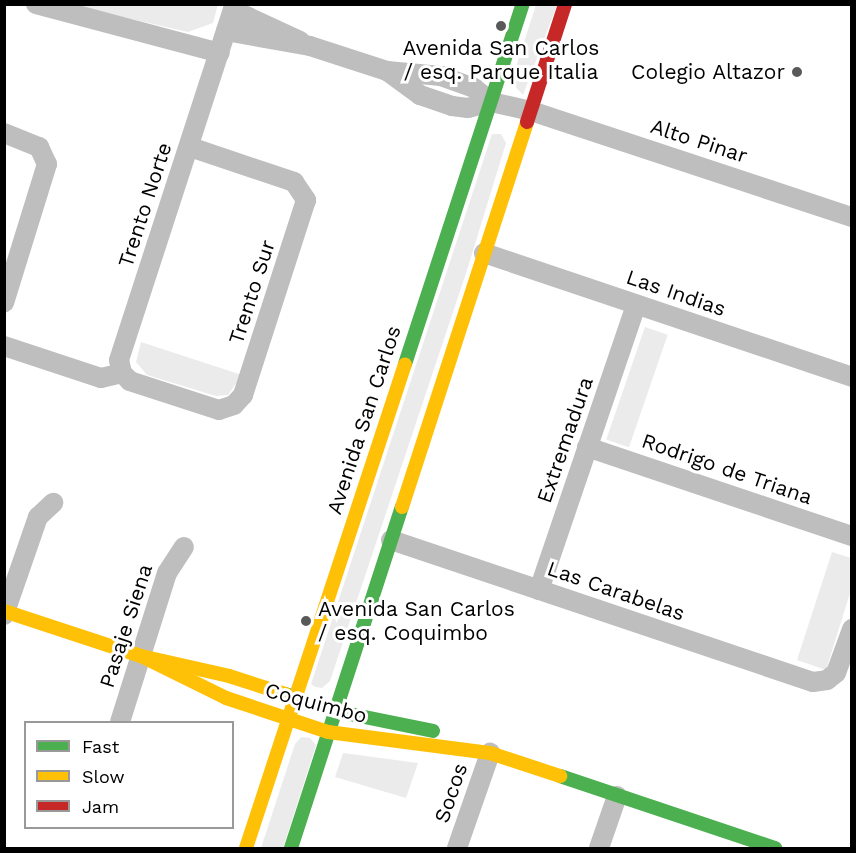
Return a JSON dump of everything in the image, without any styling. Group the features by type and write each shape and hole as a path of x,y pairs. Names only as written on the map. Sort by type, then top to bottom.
{"main road":[{"name":"Avenida San Carlos","path":"246,849 523,4"},
{"path":"291,849 565,4"},
{"name":"Coquimbo","path":"5,612 141,657 229,676 335,711 442,733 490,753 773,848"},
{"name":"Coquimbo","path":"141,657 217,694 328,732 490,753"}],"street":[{"path":"36,4 220,53"},
{"path":"234,7 310,46"},
{"name":"Trento Norte","path":"122,373 119,360 234,7"},
{"path":"226,31 310,46 387,71 420,95 452,106 468,108 491,102"},
{"name":"Alto Pinar","path":"491,102 531,111 852,217"},
{"path":"4,133 34,144 46,157 45,177 4,303"},
{"name":"Trento Sur","path":"122,373 136,384 212,409 234,405 246,389 303,212 303,191 289,180 190,147"},
{"name":"Las Indias","path":"484,254 852,377"},
{"name":"Extremadura","path":"538,590 636,305"},
{"path":"4,346 101,378 122,373"},
{"name":"Rodrigo de Triana","path":"588,447 852,536"},
{"path":"5,612 38,517 53,503"},
{"name":"Las Carabelas","path":"391,540 806,680 827,680 839,668 852,629"},
{"name":"Pasaje Siena","path":"121,721 167,573 184,547"},
{"name":"Socos","path":"457,849 490,753"},
{"path":"599,849 617,796"}],"shaded area":[{"path":"218,4 213,23 188,32 70,5"},
{"path":"536,5 557,5 523,95 511,82"},
{"path":"492,134 501,134 506,143 468,267 330,681 322,688 315,687 311,684"},
{"path":"645,327 668,335 629,447 606,440"},
{"path":"141,342 242,375 228,395 216,396 147,375 136,362"},
{"path":"832,552 851,558 851,590 826,670 797,660"},
{"path":"301,737 310,738 316,745 283,848 261,848 295,744"},
{"path":"343,753 418,763 406,798 335,777"}],"traffic: fast":[{"path":"405,364 523,4"},
{"path":"291,848 402,507"},
{"path":"285,694 335,711 433,731"},
{"path":"560,776 775,848"}],"traffic: slow":[{"path":"402,507 527,122"},
{"path":"246,848 405,364"},
{"path":"4,611 141,656 229,676 285,694"},
{"path":"141,656 226,698 328,732 490,753 560,776"}],"traffic: jam":[{"path":"527,122 565,4"}],"place":[{"name":"Avenida San Carlos / esq. Parque Italia","path":"501,26"},
{"name":"Colegio Altazor","path":"797,72"},
{"name":"Avenida San Carlos / esq. Coquimbo","path":"306,621"}]}
